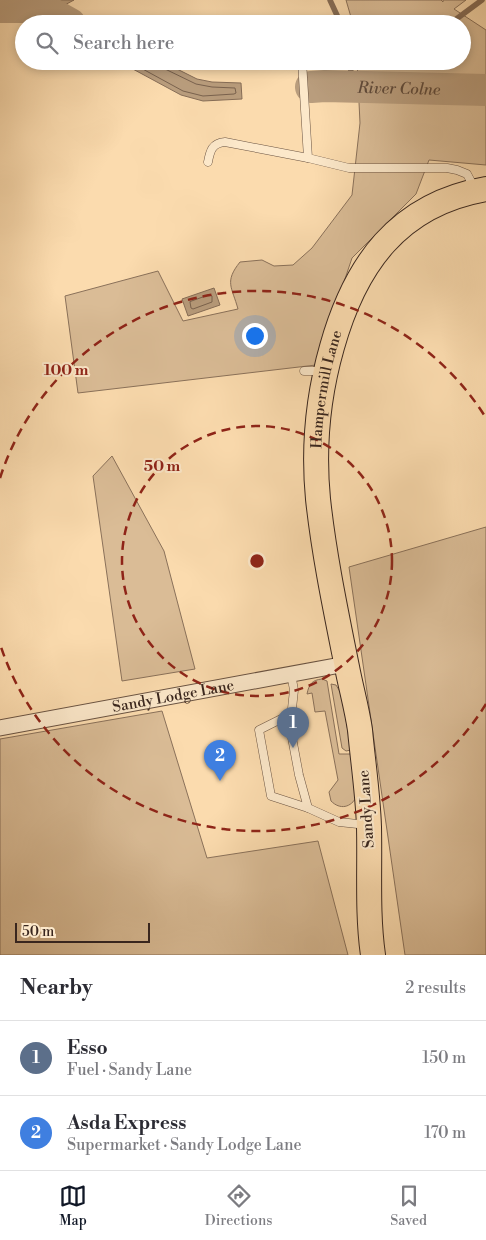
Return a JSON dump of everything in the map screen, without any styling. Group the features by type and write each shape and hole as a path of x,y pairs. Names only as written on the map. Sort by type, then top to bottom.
{"main road":[{"name":"Hampermill Lane","path":"346,664 327,562 318,498 317,444 319,407 315,371 355,284 389,237 430,207 449,198 481,190"},
{"name":"Sandy Lane","path":"346,664 359,726 369,825 370,930 373,955"}],"street":[{"name":"Sandy Lodge Lane","path":"0,728 346,664"}],"lane":[{"path":"303,70 308,158"},
{"path":"208,162 213,146 225,142 349,168 447,168 467,174 481,190"},
{"path":"291,674 294,690 290,727 299,775 308,808"},
{"path":"291,714 259,730 271,796 308,808 339,822 369,825"}],"shaded area":[{"path":"346,0 441,0 443,2 443,0 466,0 454,9 463,15 350,15"},
{"path":"471,20 486,30 486,165 429,160 416,194 352,258 316,365 78,393 65,296 158,271 183,321 238,309 231,280 240,262 262,260 274,266 293,265 312,248 352,195 360,123 357,70 471,70"},
{"path":"112,456 164,551 195,669 122,681 93,476"},
{"path":"486,527 486,955 405,955 349,567"},
{"path":"322,679 327,681 339,754 351,754 357,796 352,803 342,807 331,801 329,792 338,780 325,711 315,712 312,693 307,694 312,683"},
{"path":"331,684 336,685 342,695 351,750 346,751 342,748"},
{"path":"162,711 207,858 318,841 348,955 0,955 0,739"}],"water":[{"path":"46,0 74,0 61,7 62,11 70,15 47,15"},
{"path":"135,70 179,70 197,79 212,82 241,83 242,99 203,101 181,95"},
{"path":"214,288 220,305 188,316 182,299"}],"waterway":[{"path":"40,7 54,0"},
{"path":"330,0 337,15"},
{"path":"462,15 482,0"},
{"name":"River Colne","path":"0,7 40,7 54,15"},
{"path":"351,70 352,86"},
{"name":"River Colne","path":"311,87 486,90"}],"place":[{"name":"Esso","path":"293,748"},
{"name":"Asda Express","path":"220,781"}]}
